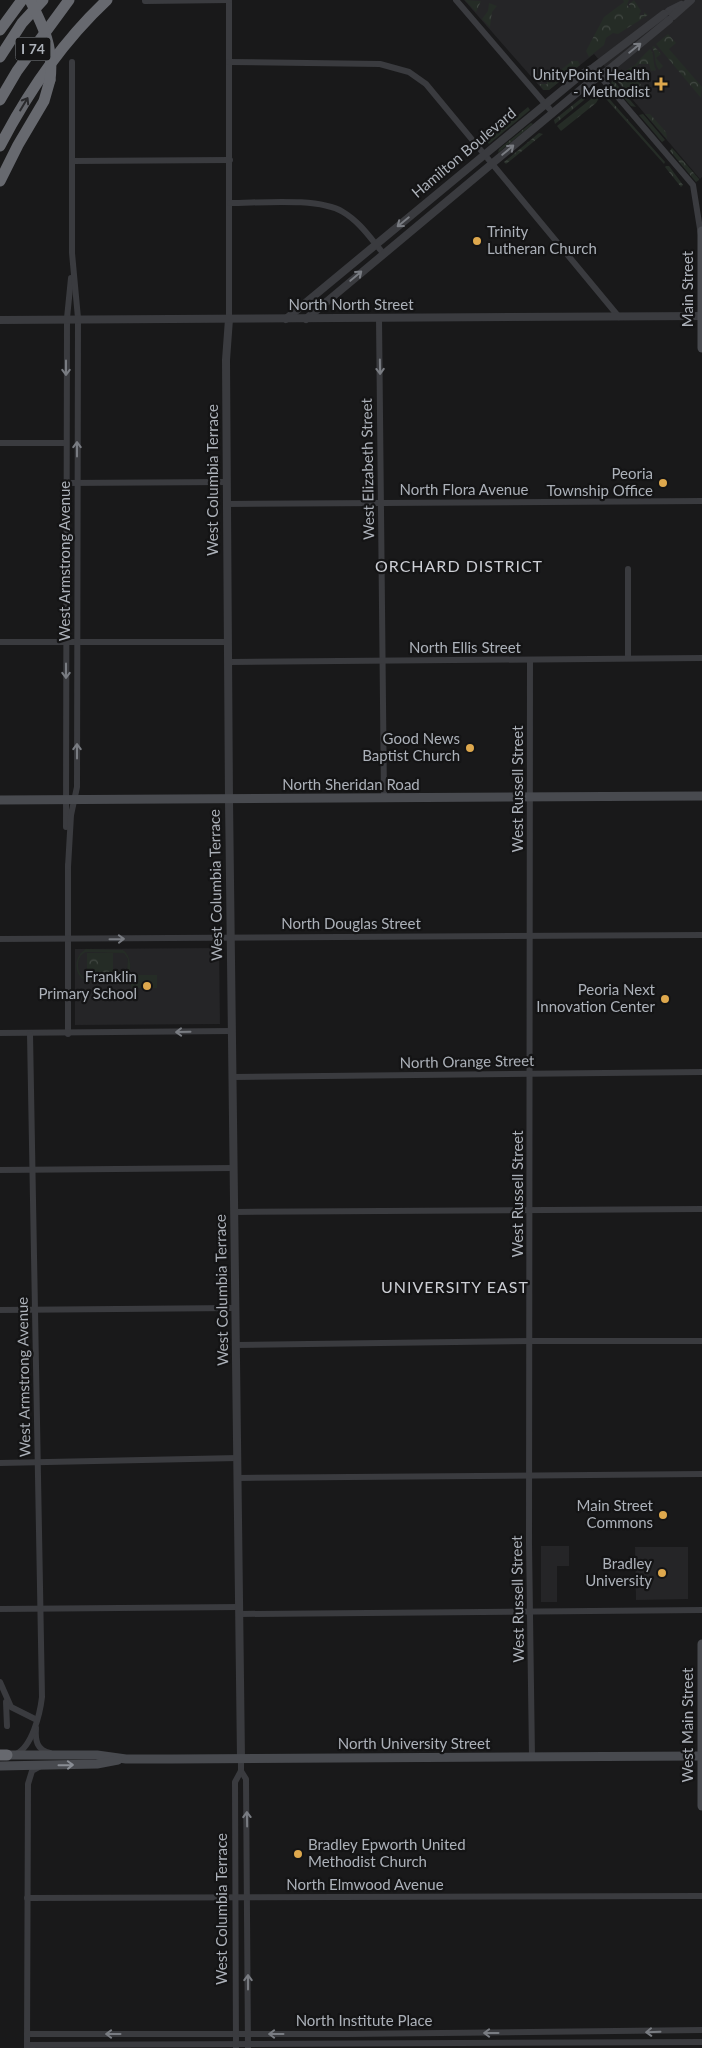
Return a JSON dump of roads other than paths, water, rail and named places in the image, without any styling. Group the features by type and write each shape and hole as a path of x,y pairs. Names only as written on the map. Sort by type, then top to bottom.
{"highway":[{"path":"0,30 22,0"},
{"path":"0,181 18,145 44,101 50,80 49,42 30,0"},
{"name":"I 74","path":"0,57 22,23 43,0"},
{"name":"I 74","path":"0,100 35,45 69,0"},
{"path":"0,146 24,102 57,54 75,32 107,0"}],"main road":[{"name":"Main Street","path":"702,231 702,348"},
{"name":"North Sheridan Road","path":"0,800 702,796"},
{"name":"West Main Street","path":"702,1644 702,1806"},
{"name":"North University Street","path":"4,1755 97,1755 126,1759 702,1756"},
{"name":"North University Street","path":"0,1766 97,1764 126,1759"}],"street":[{"path":"144,1 229,0"},
{"name":"West Columbia Terrace","path":"229,0 230,319 226,360 226,482 241,1758 241,1771 235,1782 236,2046"},
{"path":"456,0 553,113"},
{"name":"Hamilton Boulevard","path":"286,319 582,74 690,0"},
{"name":"Hamilton Boulevard","path":"306,319 491,164 600,76 669,16"},
{"name":"West Armstrong Avenue","path":"68,1034 68,867 71,815 66,642 66,443 67,320 72,253 72,62"},
{"path":"229,62 372,63 402,69 416,76 426,84 619,317"},
{"path":"593,68 693,185 702,242"},
{"path":"72,161 230,160"},
{"path":"693,185 702,187"},
{"path":"230,203 315,203 332,207 351,218 384,253"},
{"name":"West Armstrong Avenue","path":"70,800 76,787 77,642 78,320 72,253"},
{"name":"North North Street","path":"0,320 702,316"},
{"name":"West Elizabeth Street","path":"379,318 384,799"},
{"path":"0,443 66,443"},
{"path":"66,483 226,482"},
{"name":"North Flora Avenue","path":"227,504 702,501"},
{"path":"628,569 628,658"},
{"path":"0,642 228,642"},
{"name":"North Ellis Street","path":"229,662 702,658"},
{"name":"West Russell Street","path":"530,660 530,1612 532,1757"},
{"name":"North Douglas Street","path":"0,940 702,934"},
{"path":"0,1034 232,1031"},
{"name":"West Armstrong Avenue","path":"30,1034 42,1697 37,1720 36,1738 41,1749 47,1752 72,1756"},
{"name":"North Orange Street","path":"233,1077 702,1072"},
{"path":"0,1170 234,1168"},
{"path":"234,1212 702,1209"},
{"path":"0,1310 236,1308"},
{"path":"236,1345 702,1341"},
{"path":"0,1463 238,1458"},
{"path":"238,1478 702,1474"},
{"path":"0,1609 530,1612 702,1610"},
{"path":"0,1682 5,1690 7,1726"},
{"path":"6,1699 8,1704 15,1710 37,1720"},
{"name":"West Armstrong Avenue","path":"4,1755 18,1753 26,1746 37,1720"},
{"path":"27,2046 28,1784 30,1775 36,1768 42,1766"},
{"name":"West Columbia Terrace","path":"241,1771 246,1779 248,2046"},
{"name":"North Elmwood Avenue","path":"27,1898 702,1896"},
{"name":"North Institute Place","path":"27,2034 702,2030"},
{"name":"North Institute Place","path":"27,2046 702,2042"}],"place":[{"name":"UnityPoint Health - Methodist","path":"661,84"},
{"name":"Trinity Lutheran Church","path":"477,241"},
{"name":"Peoria Township Office","path":"663,483"},
{"name":"Good News Baptist Church","path":"470,748"},
{"name":"Franklin Primary School","path":"147,986"},
{"name":"Peoria Next Innovation Center","path":"665,999"},
{"name":"Main Street Commons","path":"663,1515"},
{"name":"Bradley University","path":"662,1573"},
{"name":"Bradley Epworth United Methodist Church","path":"298,1854"}],"district":[{"name":"ORCHARD DISTRICT","path":"459,566"},
{"name":"UNIVERSITY EAST","path":"455,1287"}]}
